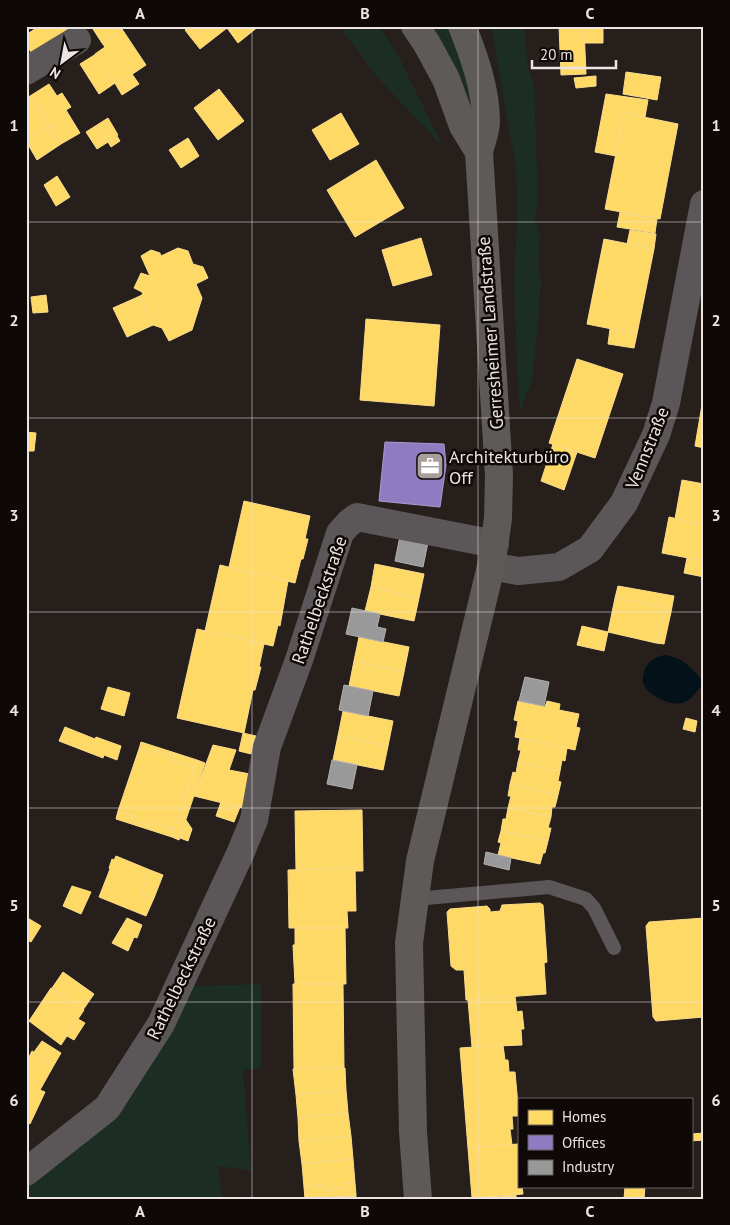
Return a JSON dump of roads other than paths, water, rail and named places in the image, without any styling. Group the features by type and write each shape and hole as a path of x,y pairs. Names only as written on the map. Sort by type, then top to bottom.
{"street":[{"name":"Gerresheimer Landstraße","path":"415,26 446,79 463,126 479,152"},
{"name":"Gerresheimer Landstraße","path":"462,26 472,51 481,85 486,123 479,152 499,475 498,519 493,555"},
{"path":"26,71 77,40"},
{"name":"Vennstraße","path":"493,555 518,571 559,567 590,549 624,503 656,435 666,403 704,204"},
{"name":"Rathelbeckstraße","path":"26,1172 106,1108 161,1024 254,820 267,747 299,660 340,533 349,523 357,518 493,555"},
{"path":"418,1199 413,1132 409,943 420,861 493,555"}],"lane":[{"path":"415,899 549,887 586,899 594,908 614,948"}],"place":[{"name":"Architekturbüro Off","path":"430,466"}]}
